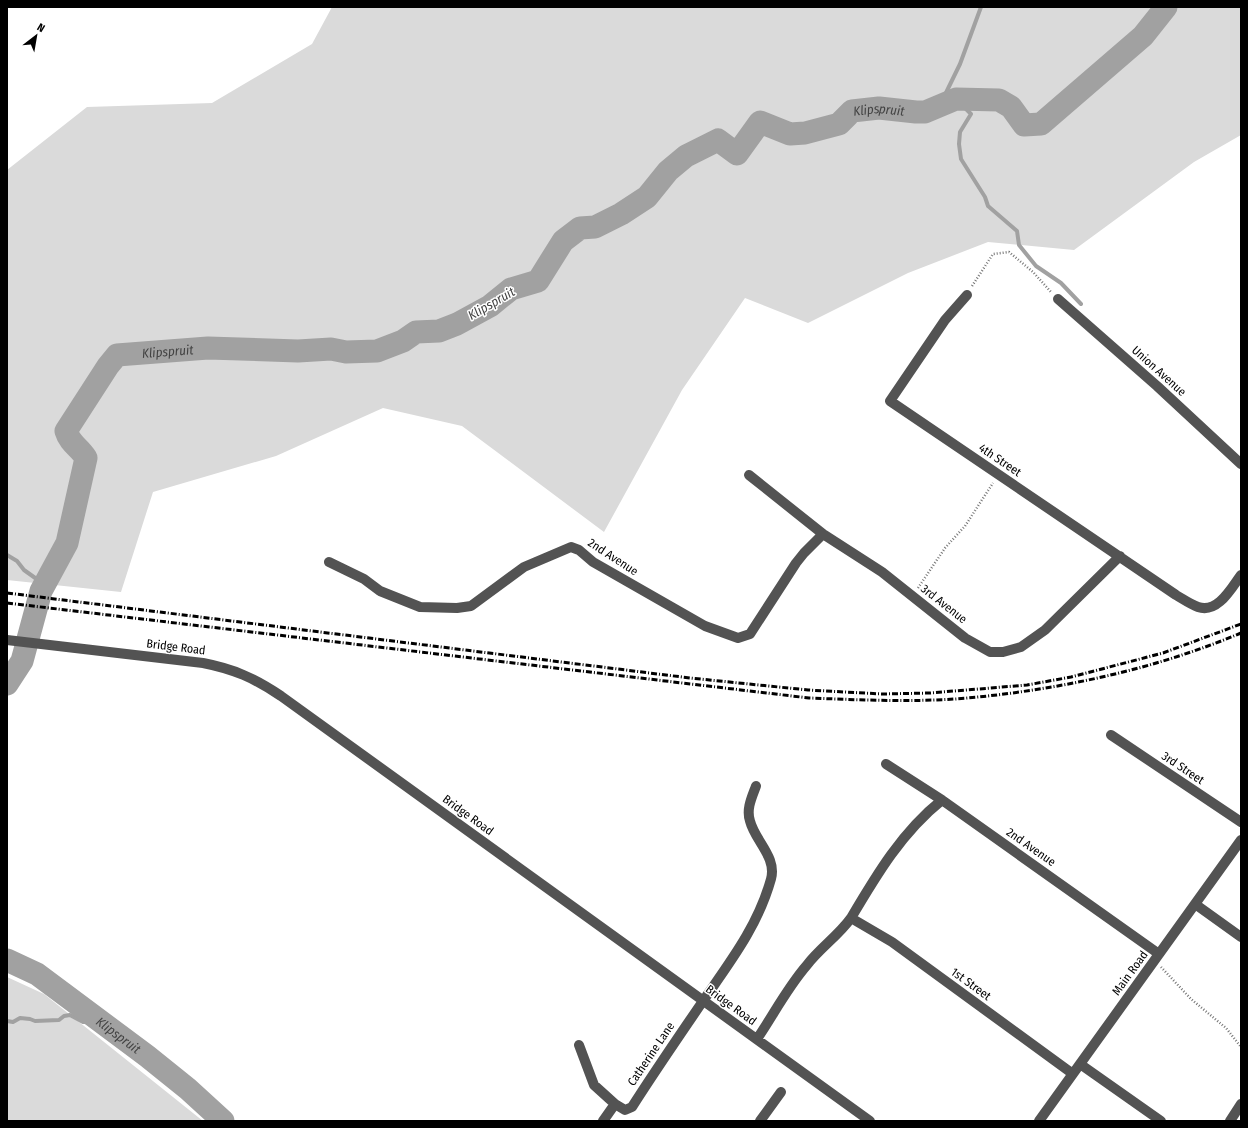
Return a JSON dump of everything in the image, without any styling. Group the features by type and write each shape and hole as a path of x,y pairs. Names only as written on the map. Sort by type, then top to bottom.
{"street":[{"name":"4th Street","path":"967,294 946,320 890,401 1176,595 1200,608 1208,608 1218,604 1241,575"},
{"name":"Union Avenue","path":"1058,299 1157,386 1241,464"},
{"name":"3rd Avenue","path":"749,475 823,534 882,572 977,646 990,652 1003,652 1021,647 1046,630 1120,556"},
{"name":"2nd Avenue","path":"328,562 364,579 380,591 420,607 457,608 471,606 524,566 571,547 579,550 593,562 704,626 738,638 750,634 800,558 823,534"},
{"name":"Bridge Road","path":"7,640 203,663 229,669 251,677 281,696 870,1121"},
{"name":"3rd Street","path":"1111,735 1241,822"},
{"name":"2nd Avenue","path":"886,764 942,800 1157,957"},
{"path":"703,1000 748,936 771,879 771,864 749,820 750,801 756,786"},
{"path":"757,1039 792,982 808,963 844,928 893,849 915,823 942,800"},
{"name":"Main Road","path":"1039,1121 1241,840"},
{"path":"1195,904 1241,937"},
{"name":"1st Street","path":"851,918 892,942 1073,1074"},
{"name":"Catherine Lane","path":"615,1104 624,1110 632,1107 703,1000"},
{"path":"579,1045 594,1085 615,1104 603,1121"},
{"path":"1080,1064 1161,1121"},
{"path":"760,1121 781,1092"},
{"path":"1230,1121 1241,1104"}],"path":[{"path":"967,294 993,254 1009,252 1033,272 1058,299"},
{"path":"913,597 945,548 965,526 998,475"},
{"path":"1157,957 1191,999 1226,1028 1241,1047"}],"shaded area":[{"path":"332,7 1241,7 1241,135 1194,162 1074,250 988,242 908,273 808,323 745,298 682,390 604,532 462,426 383,408 276,456 153,492 121,592 7,580 7,170 87,107 212,103 312,44"},
{"path":"7,977 44,994 203,1121 7,1121"}],"waterway":[{"path":"940,105 960,64 981,7"},
{"name":"Klipspruit","path":"7,684 22,661 41,591 67,543 86,458 72,442 66,431 108,366 117,355 208,348 298,351 331,349 346,352 377,351 403,341 416,332 439,331 457,324 490,306 511,289 538,281 563,241 580,228 595,227 621,214 647,197 668,171 686,156 718,140 737,154 760,122 790,134 805,133 839,124 852,111 879,108 925,112 956,99 999,100 1011,107 1024,125 1041,124 1143,36 1166,7"},
{"path":"956,99 971,114 960,132 959,144 961,159 985,197 988,206 1017,231 1019,245 1036,266 1061,283 1081,304"},
{"path":"7,555 17,561 24,570 45,585"},
{"name":"Klipspruit","path":"7,960 37,974 147,1056 188,1089 223,1121"},
{"path":"7,1021 13,1022 20,1018 35,1021 59,1020 64,1016 70,1015 83,1022 102,1022"}],"railway":[{"path":"7,593 690,678 808,690 882,694 930,693 1027,685 1071,677 1163,653 1241,624"},
{"path":"7,603 809,698 872,700 957,699 1045,688 1112,675 1145,666 1210,645 1241,633"}]}
